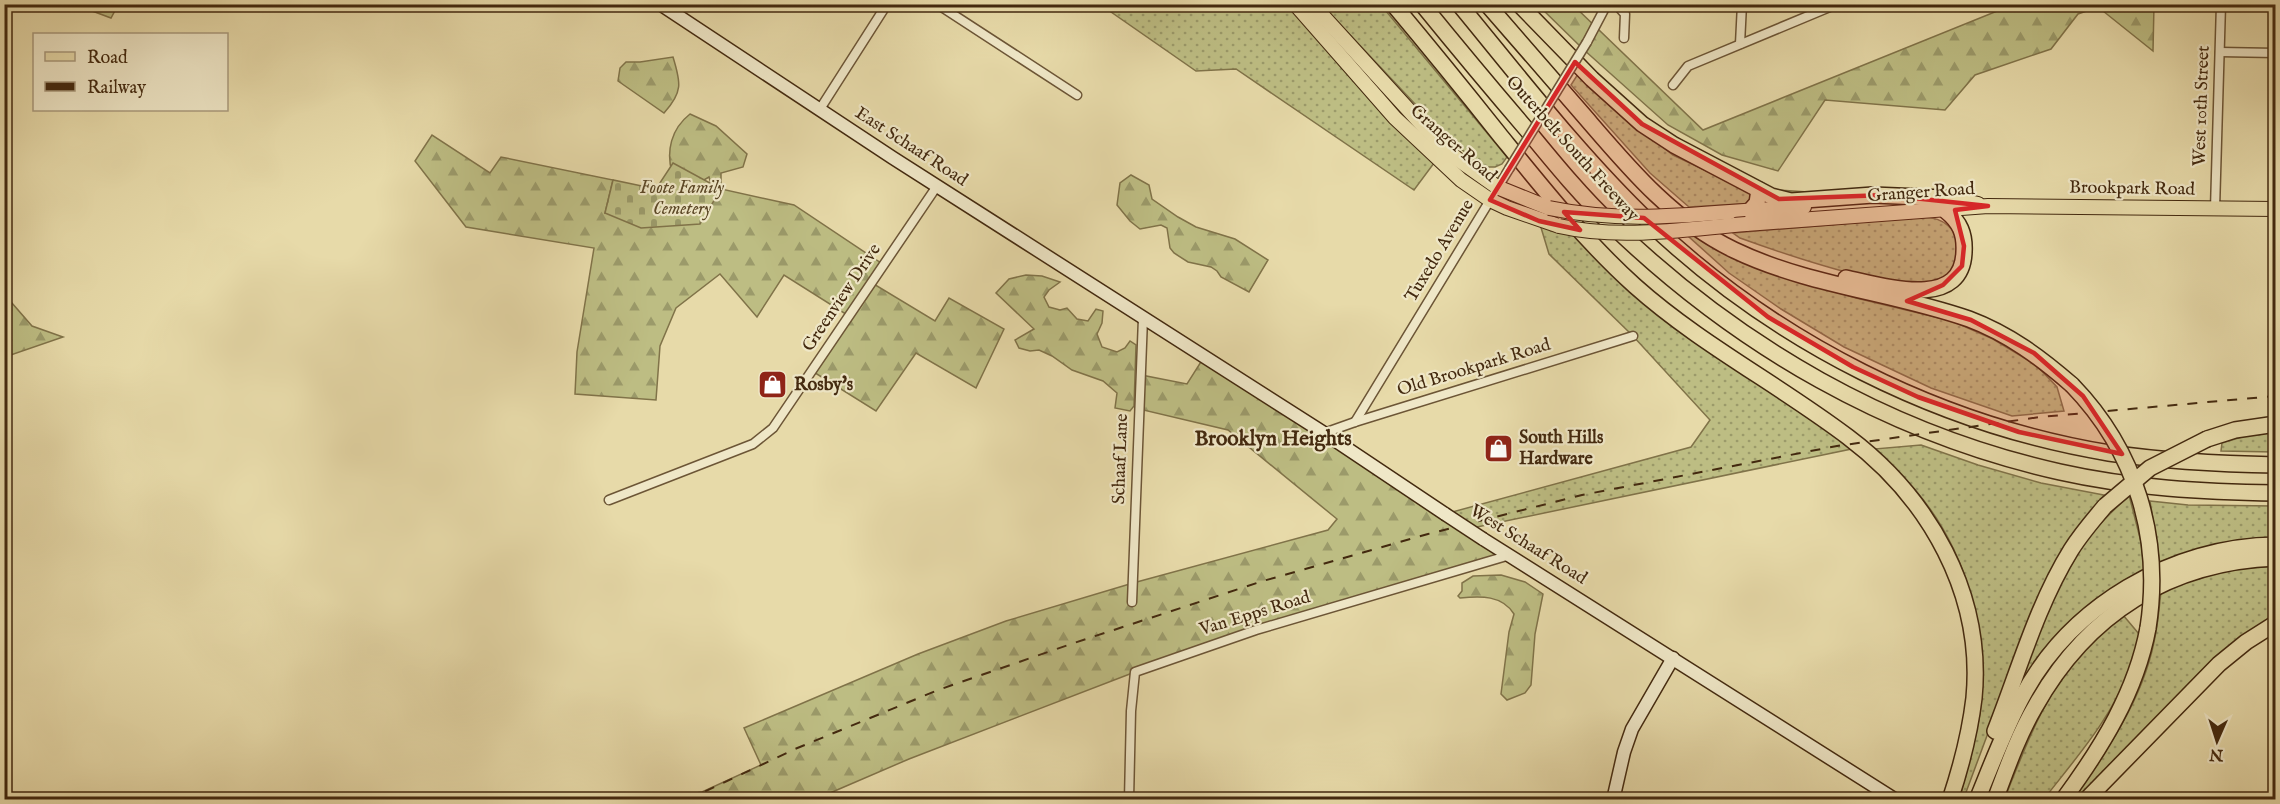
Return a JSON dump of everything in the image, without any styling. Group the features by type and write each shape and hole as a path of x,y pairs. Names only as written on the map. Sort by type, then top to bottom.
{"highway":[{"path":"1393,4 1537,181 1602,256 1687,328 1850,438 1883,466 1919,506 1946,551 1957,576 1971,624 1974,650 1975,681 1971,714 1950,800"},
{"name":"Outerbelt South Freeway","path":"1422,4 1555,164 1612,226 1669,277 1718,316 1809,375 1861,404 1901,422 2031,465 2085,477 2127,483 2191,490 2276,493"},
{"name":"Outerbelt South Freeway","path":"1459,4 1570,138 1651,224 1733,293 1835,357 1881,381 1948,409 2048,440 2107,452 2178,462 2276,465"},
{"path":"1487,4 1636,175 1674,211 1703,233 1732,250 1796,273 1971,320 2011,339 2034,353 2072,385 2106,425 2129,466 2137,487 2148,529 2152,597 2139,667 2121,708 2088,764 2063,800"},
{"path":"1519,4 1592,80 1642,124 1674,145 1759,190 1779,199 1791,201 1873,195 1946,205 1960,225 1963,234 1962,266 1952,279 1934,289 1903,290 1828,274 1796,273"},
{"path":"1748,218 1757,203 1759,190"},
{"path":"1970,800 2047,596 2072,549 2105,506 2150,468 2207,439 2235,430 2276,424"},
{"path":"1977,800 2021,698 2048,658 2086,617 2142,579 2180,562 2230,550 2276,545"},
{"path":"1995,800 2023,730 2050,681 2083,641 2105,620 2142,594 2183,575 2215,565 2276,558"},
{"path":"2086,800 2219,664 2246,642 2276,623"}],"main road":[{"name":"Granger Road","path":"1295,4 1395,118 1449,170 1490,200 1520,214 1559,226 1586,231 1619,233 1748,218 1946,205 1988,206"},
{"name":"Granger Road","path":"1312,4 1441,144 1469,168 1497,187 1549,208 1589,215 1639,218 1730,213 1748,218"},
{"name":"Brookpark Road","path":"1988,206 2276,209"}],"street":[{"name":"East Schaaf Road","path":"660,4 1143,318"},
{"path":"820,110 887,4"},
{"path":"938,4 1077,95"},
{"name":"Tuxedo Avenue","path":"1355,422 1587,42 1607,4"},
{"path":"1616,4 1625,14 1624,38"},
{"path":"1740,44 1742,4"},
{"path":"1673,85 1688,66 1837,4"},
{"name":"West 10th Street","path":"2215,209 2222,4"},
{"path":"2220,52 2276,53"},
{"name":"Greenview Drive","path":"609,500 753,444 773,428 938,186"},
{"name":"West Schaaf Road","path":"1143,318 1483,539 1896,800"},
{"name":"Schaaf Lane","path":"1132,602 1143,318"},
{"name":"Old Brookpark Road","path":"1324,434 1355,422 1634,336"},
{"name":"Van Epps Road","path":"1129,800 1131,711 1135,672 1256,630 1510,555"},
{"path":"1613,800 1632,729 1673,658"}],"highlighted area":[{"path":"1575,62 1642,124 1779,199 1885,195 1988,206 1955,210 1964,246 1962,266 1943,285 1907,301 1971,320 2034,353 2083,396 2122,454 2019,432 1918,397 1853,367 1768,317 1644,218 1564,212 1580,230 1539,221 1490,200"}],"green space":[{"path":"76,5 118,5 111,18"},
{"path":"1101,5 1295,5 1437,159 1414,190 1236,69 1196,71"},
{"path":"1322,5 1381,5 1507,157 1502,164 1495,167 1484,167 1447,138"},
{"path":"1538,5 1573,5 1703,130 2012,5 2154,5 2153,51 2098,7 2078,14 2051,49 1975,75 1945,110 1825,100 1778,171 1722,155 1668,125 1583,49"},
{"path":"673,57 679,87 675,99 664,113 618,81 620,68 626,62"},
{"path":"1578,74 1604,100 1673,155 1713,174 1778,190 1838,194 1838,198 1689,207 1650,173 1571,85"},
{"path":"690,114 716,126 747,154 743,167 721,173 721,189 794,205 884,265 872,283 935,321 949,298 1004,329 976,388 916,353 876,411 812,371 849,316 784,275 757,317 720,274 676,308 660,346 656,400 575,394 577,352 594,248 466,227 415,161 432,135 490,173 501,157 613,180 605,213 711,184 709,177 704,180 672,173 670,149 674,133"},
{"name":"Foote Family Cemetery","path":"673,163 721,189 700,224 641,228 605,213 613,180 656,189"},
{"path":"1131,175 1149,185 1152,199 1178,217 1196,227 1235,239 1268,260 1249,292 1221,277 1211,267 1188,262 1174,253 1170,248 1167,228 1161,225 1140,229 1130,221 1117,205 1120,183"},
{"path":"1924,217 1938,220 1955,234 1958,256 1955,266 1947,276 1936,283 1920,285 1869,278 1840,270 1757,244 1733,233"},
{"path":"1539,221 1571,229 1602,256 1861,447 1477,527 1467,528 1445,514 1691,447 1710,420 1633,336 1549,254"},
{"path":"1700,235 1789,278 1856,298 1952,321 1993,339 2036,365 2057,387 2064,411 2012,416 1931,388 1844,347 1781,309 1729,273 1688,236"},
{"path":"1026,275 1042,276 1060,282 1044,297 1049,307 1060,310 1067,308 1077,319 1088,321 1096,309 1103,311 1102,323 1097,334 1102,347 1117,352 1125,348 1130,341 1136,345 1134,406 1130,411 1115,408 1117,393 1103,381 1072,370 1039,350 1030,351 1019,348 1015,340 1034,329 996,293 1009,279"},
{"path":"5,295 32,326 63,337 5,357"},
{"path":"1204,357 1510,555 1135,672 909,759 830,793 822,799 655,800 702,792 761,765 744,728 918,654 1006,621 1133,583 1328,530 1337,519 1228,430 1139,409 1141,375 1187,384"},
{"path":"2275,430 2275,452 2221,451 2222,443"},
{"path":"1921,445 1978,465 2041,483 2109,496 2086,521 2001,698 1965,795 1961,793 1980,713 1982,684 1982,654 1971,595 1949,539 1934,514 1911,485 1874,449"},
{"path":"2129,495 2141,542 2144,569 2117,587 2025,684 2018,681 2064,572 2085,541"},
{"path":"2150,501 2188,505 2275,506 2275,539 2160,564"},
{"path":"2275,566 2275,617 2081,799 2072,800 2110,744 2141,685 2154,642 2161,592 2199,576 2238,569"},
{"path":"1501,575 1525,582 1543,594 1535,634 1531,685 1525,693 1507,700 1501,694 1509,632 1514,614 1497,600 1458,596 1462,591 1462,583 1473,576"},
{"path":"2123,615 2139,634 2122,688 2103,721 2044,799 2004,800 2037,722 2057,686 2087,647"}],"railway":[{"path":"687,800 795,749 938,690 1263,581 1428,534 1582,495 1837,446 2040,417 2276,396"},
{"path":"4,786 13,800"}],"place":[{"name":"Rosby's","path":"773,385"},
{"name":"South Hills Hardware","path":"1498,448"}],"district":[{"name":"Brooklyn Heights","path":"1273,439"}]}
